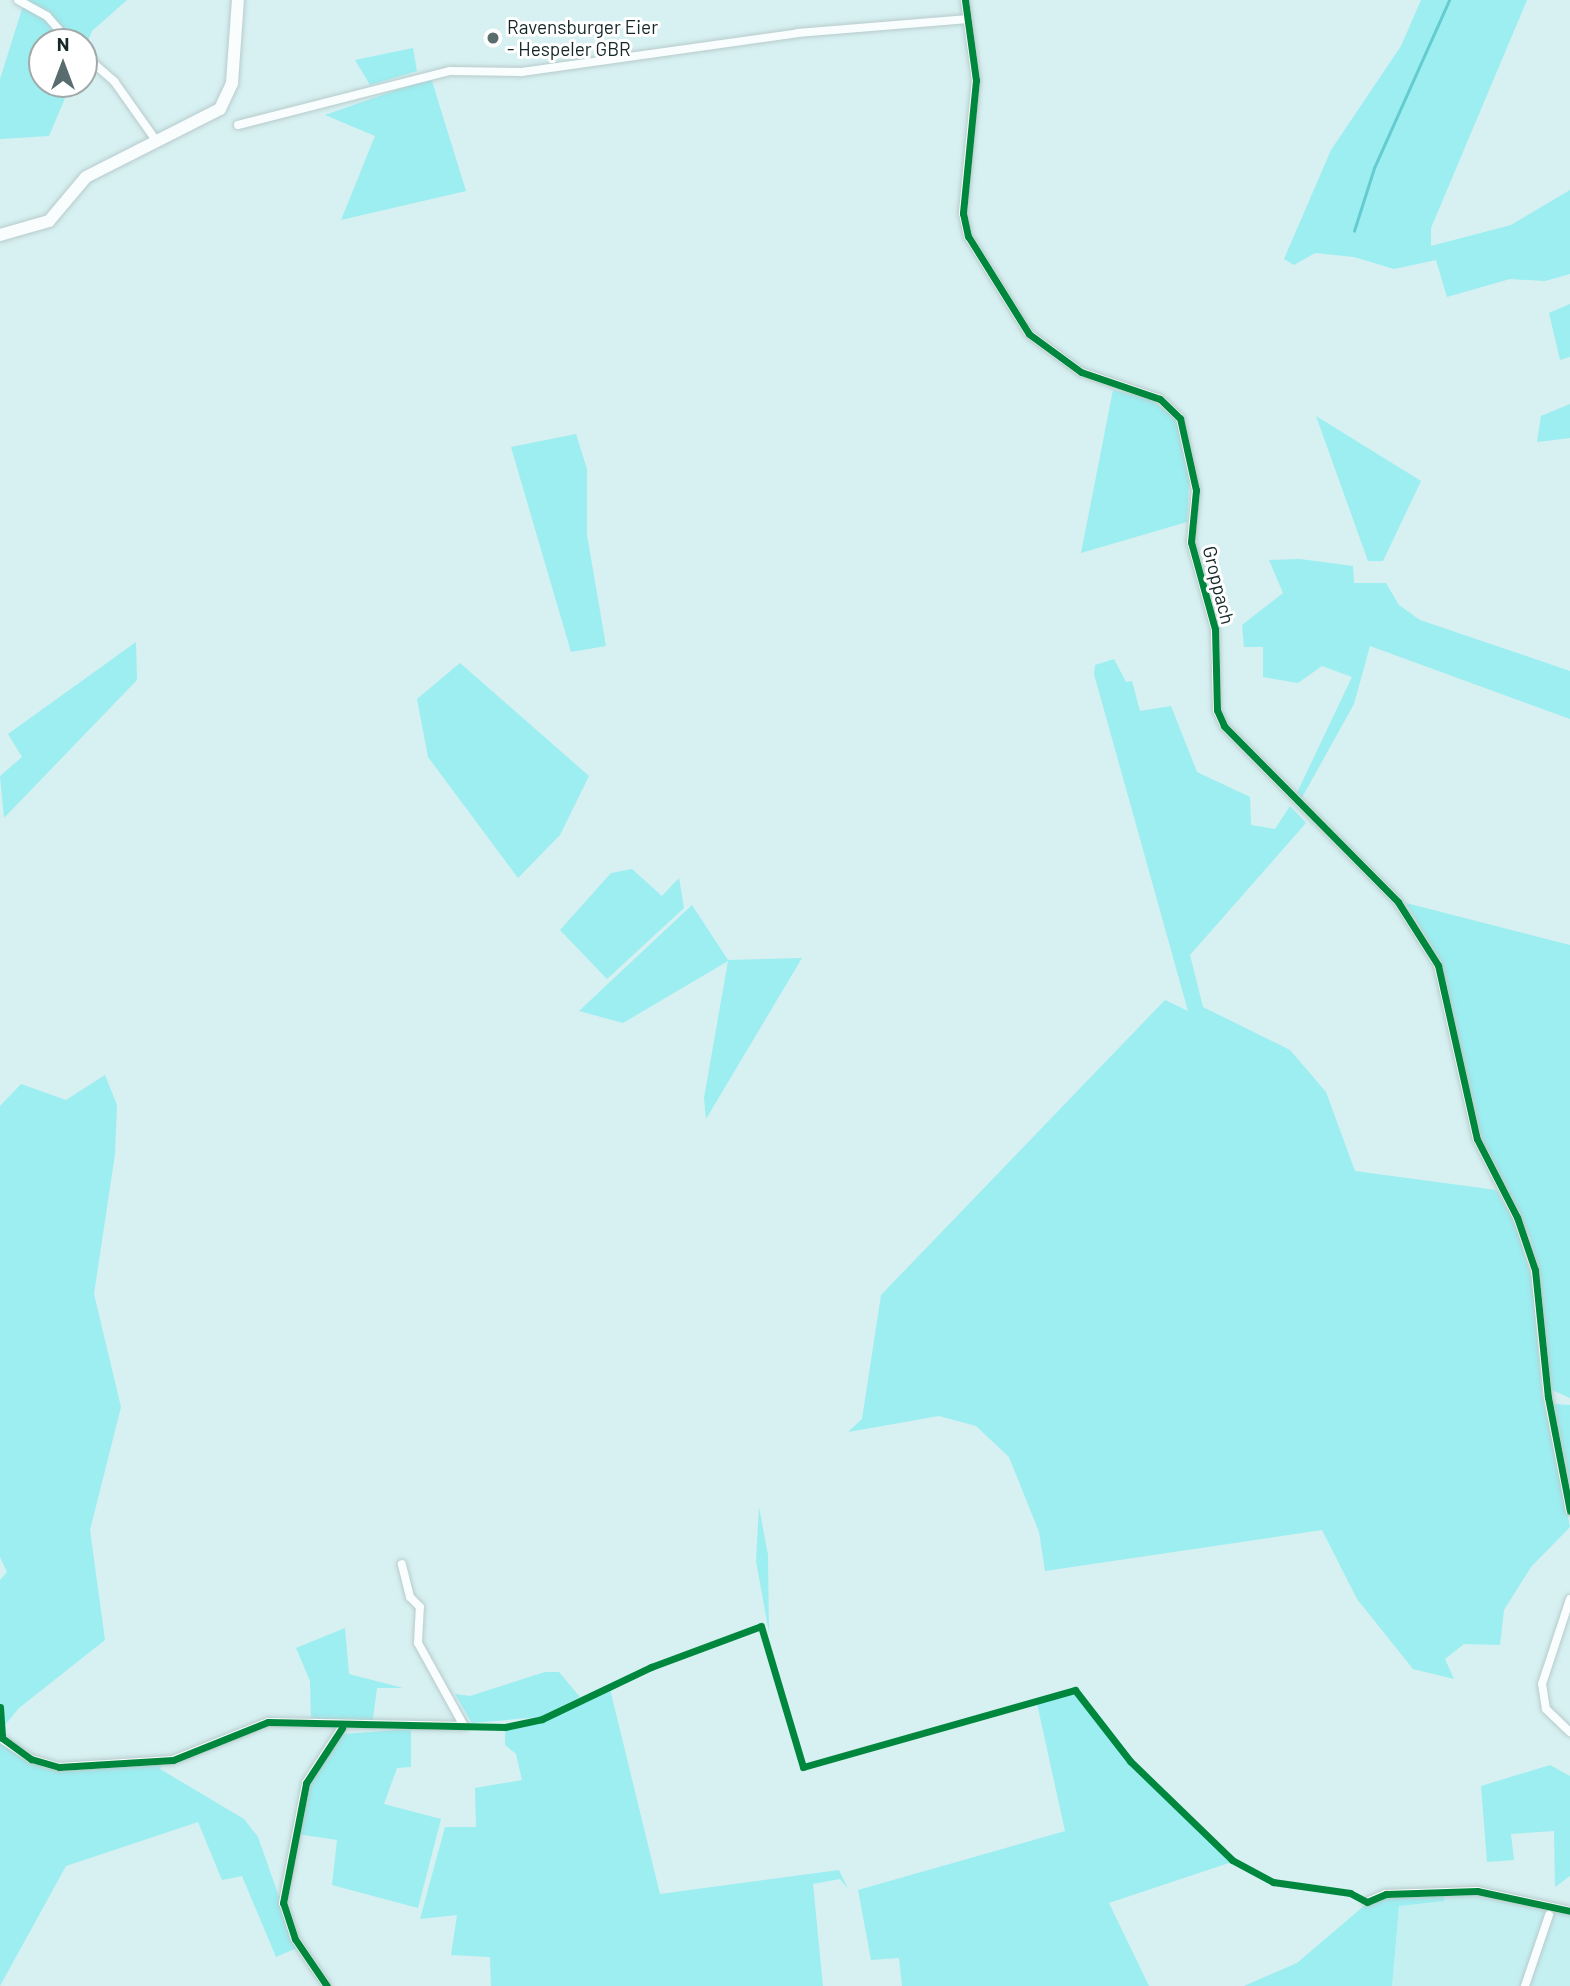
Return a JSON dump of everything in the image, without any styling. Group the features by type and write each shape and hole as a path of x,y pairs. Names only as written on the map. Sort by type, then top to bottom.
{"street":[{"path":"18,0 47,16 58,28"},
{"path":"0,235 49,221 86,177 155,139 220,109 227,97 238,0"},
{"name":"Groppach","path":"965,0 976,80 963,213 1004,300 1059,359 1160,399 1180,418 1196,490 1191,542 1215,629 1217,710 1224,726 1281,789 1398,902 1438,965 1477,1139 1517,1217 1535,1270 1548,1397 1570,1511"},
{"path":"238,125 450,71 522,72 798,33 967,19"},
{"path":"98,67 114,81 155,139"},
{"path":"1,1738 31,1759 59,1767 173,1760 268,1722 342,1728 464,1726 418,1643 420,1607 410,1597 402,1564"},
{"path":"1570,1598 1542,1685 1546,1709 1570,1732"},
{"path":"327,1986 295,1940 282,1903 306,1783 342,1728"},
{"path":"1367,1902 1386,1894 1477,1891 1570,1911"},
{"path":"1525,1986 1549,1915"}],"shaded area":[{"path":"26,0 127,0 95,28 58,28"},
{"path":"1421,0 1527,0 1431,228 1431,246 1511,225 1570,190 1570,274 1545,281 1510,279 1447,297 1436,260 1394,269 1354,257 1315,253 1294,265 1284,259 1331,150 1401,46"},
{"path":"23,6 46,17 56,28 28,28 28,98 65,98 49,136 0,139 0,79"},
{"path":"413,48 417,71 370,85 355,60"},
{"path":"431,78 466,191 341,220 375,136 325,115"},
{"path":"1570,304 1570,357 1560,360 1549,313"},
{"path":"1113,390 1150,399 1178,421 1190,464 1187,522 1081,553"},
{"path":"1570,404 1570,438 1537,442 1541,416"},
{"path":"1316,416 1421,481 1383,561 1368,561"},
{"path":"576,434 587,469 587,535 606,646 571,652 511,447"},
{"path":"1300,559 1353,566 1354,583 1386,583 1399,605 1420,620 1570,671 1570,719 1370,646 1354,704 1299,803 1294,799 1352,677 1322,666 1298,683 1263,677 1263,647 1244,647 1242,625 1283,593 1269,560"},
{"path":"136,642 137,680 4,818 0,776 22,757 8,734"},
{"path":"1114,659 1126,682 1132,681 1140,711 1171,706 1197,772 1250,797 1251,825 1275,829 1290,806 1306,823 1190,955 1203,1007 1290,1050 1326,1092 1355,1171 1496,1190 1515,1223 1532,1280 1542,1395 1570,1527 1531,1567 1504,1610 1500,1645 1464,1644 1445,1659 1454,1679 1413,1669 1357,1599 1322,1530 1045,1571 1039,1532 1009,1457 976,1426 939,1416 848,1432 862,1419 881,1295 1165,1000 1188,1011 1094,674 1095,665"},
{"path":"460,663 589,776 560,835 518,878 428,757 417,699"},
{"path":"632,869 662,896 679,878 684,908 607,979 560,930 611,873"},
{"path":"1406,903 1570,945 1570,1398 1552,1390 1531,1239 1482,1140 1441,962"},
{"path":"692,905 728,960 802,958 706,1119 704,1098 728,961 623,1023 579,1011"},
{"path":"105,1075 117,1105 115,1154 94,1294 121,1407 90,1530 105,1640 19,1708 0,1731 0,1580 7,1572 0,1557 0,1106 21,1084 66,1100"},
{"path":"1554,1404 1570,1405 1570,1487 1568,1473"},
{"path":"759,1507 768,1555 769,1633 756,1561"},
{"path":"345,1628 349,1674 403,1688 377,1688 372,1726 311,1718 310,1681 296,1648"},
{"path":"545,1672 559,1672 580,1697 540,1717 472,1723 455,1694 470,1696"},
{"path":"610,1689 660,1894 839,1870 848,1889 840,1879 813,1884 823,1986 491,1986 490,1957 451,1955 457,1915 420,1919 445,1827 476,1827 475,1788 522,1780 516,1754 505,1745 505,1728 547,1719"},
{"path":"1075,1692 1120,1753 1232,1862 1109,1903 1149,1986 902,1986 899,1958 871,1960 858,1890 1065,1831 1036,1699"},
{"path":"411,1729 411,1767 397,1768 384,1804 441,1819 418,1908 332,1885 337,1840 297,1834 296,1827 310,1783 343,1734"},
{"path":"0,1742 46,1769 162,1763 160,1769 244,1819 258,1837 297,1948 276,1957 242,1876 222,1880 198,1822 66,1866 0,1986"},
{"path":"1550,1765 1570,1776 1570,1876 1555,1887 1554,1831 1511,1834 1514,1860 1487,1862 1481,1786"},
{"path":"1463,1893 1570,1915 1570,1986 1392,1986 1399,1906"},
{"path":"1444,1894 1444,1901 1399,1906 1392,1986 1244,1986 1297,1963 1365,1905 1386,1896"}],"waterway":[{"path":"1354,231 1374,168 1449,0"}],"cycle path":[{"path":"965,0 976,80 963,213 968,236 1029,334 1081,372 1160,399 1180,418 1196,490 1191,542 1215,629 1217,710 1224,726 1398,902 1438,965 1477,1139 1517,1217 1535,1270 1548,1397 1570,1511"},
{"path":"0,1707 2,1738 31,1759 59,1767 173,1760 268,1722 505,1727 542,1719 651,1667 761,1626 803,1767 1075,1690 1130,1761 1232,1860 1273,1882 1350,1893 1367,1902 1386,1894 1477,1891 1570,1911"},
{"path":"327,1986 295,1939 283,1903 306,1783 342,1728"}],"place":[{"name":"Ravensburger Eier - Hespeler GBR","path":"493,38"}]}
